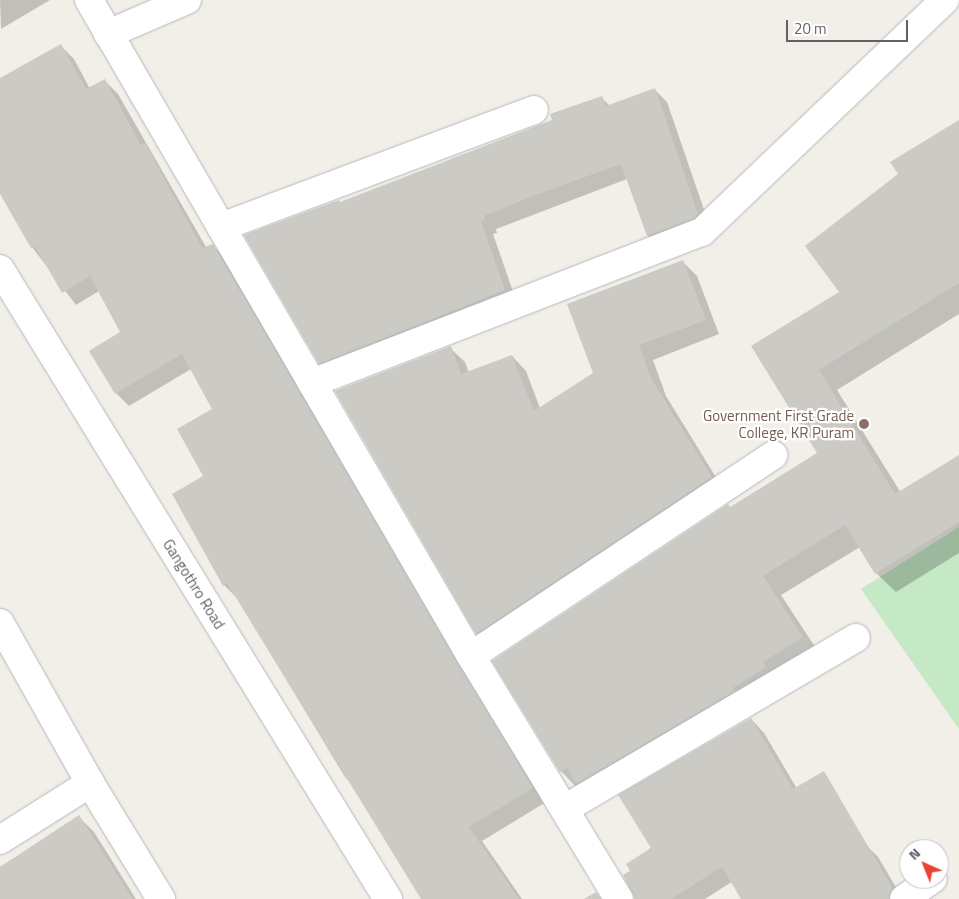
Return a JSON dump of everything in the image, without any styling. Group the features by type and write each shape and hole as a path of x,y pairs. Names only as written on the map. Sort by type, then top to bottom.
{"street":[{"path":"89,0 471,656 566,808 619,899"},
{"path":"108,34 188,0"},
{"path":"312,383 702,232 945,0"},
{"path":"221,227 534,110"},
{"name":"Gangothro Road","path":"0,269 388,899"},
{"path":"471,656 773,455"},
{"path":"0,623 90,783 161,899"},
{"path":"566,808 856,638"},
{"path":"0,840 90,783"},
{"path":"904,899 919,889"}],"green space":[{"path":"959,527 959,729 861,589"}],"building":[{"path":"61,44 86,89 105,79 141,145 145,143 202,248 213,244 533,788 469,827 519,899 421,899 227,583 223,586 172,494 203,476 177,429 212,409 182,354 115,394 89,351 120,332 90,276 62,293 35,246 31,248 0,194 0,78"},
{"path":"655,88 698,214 693,219 647,236 621,164 538,194 484,216 485,220 481,221 505,290 319,364 244,235 339,200 340,202 552,120 550,114 602,96 606,106"},
{"path":"959,120 959,283 819,370 895,494 959,455 959,522 875,574 845,525 763,576 803,637 763,662 766,667 733,688 735,691 576,784 567,768 560,772 492,661 728,504 730,507 817,453 751,346 839,292 805,246 898,174 890,162"},
{"path":"683,260 706,320 639,345 652,380 712,477 476,634 335,391 451,346 461,374 512,355 534,411 593,373 567,304"},
{"path":"751,718 793,789 824,771 893,889 889,899 741,899 722,867 671,899 635,899 623,875 630,871 626,864 651,848 618,795"},
{"path":"79,815 133,899 0,899 0,867"},
{"path":"596,892 601,899 584,899"}],"place":[{"name":"Government First Grade College, KR Puram","path":"864,424"}]}
